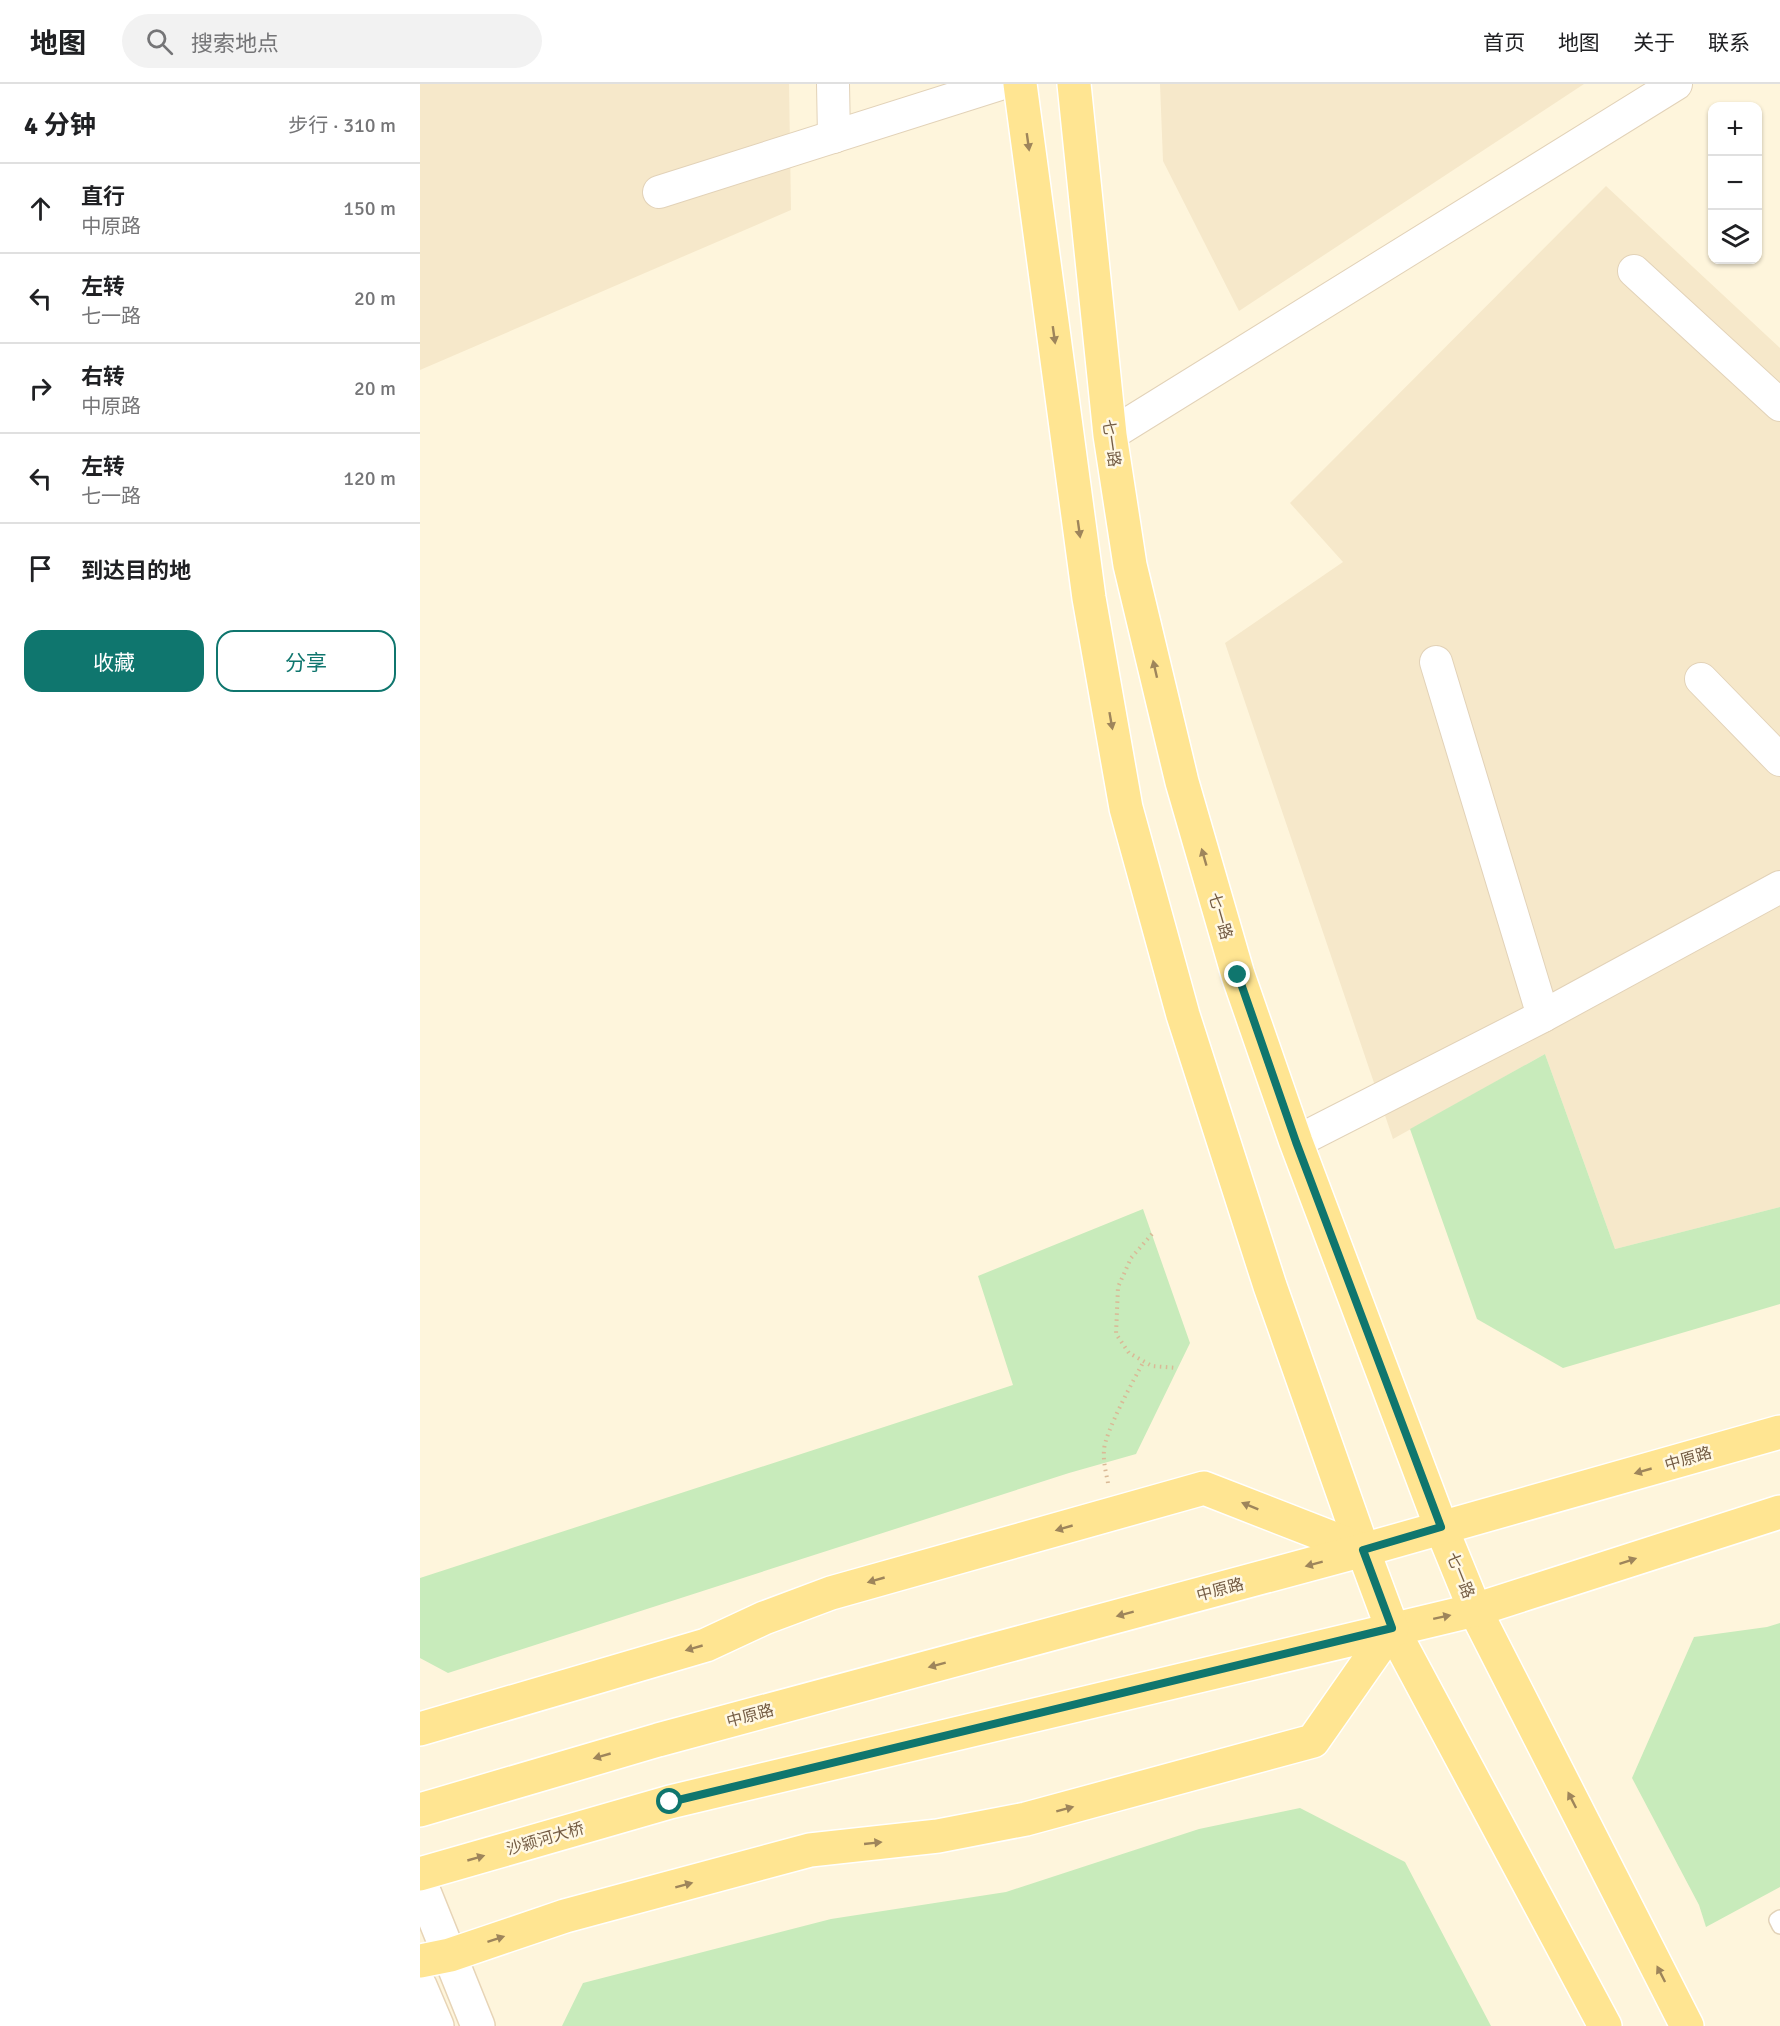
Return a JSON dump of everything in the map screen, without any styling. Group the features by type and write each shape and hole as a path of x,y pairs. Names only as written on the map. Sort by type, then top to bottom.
{"main road":[{"path":"1020,84 1089,598 1126,808 1186,1026 1270,1286 1392,1628 1605,2026"},
{"name":"七一路","path":"1074,84 1110,435 1130,565 1182,782 1238,975 1296,1142 1474,1610 1687,2026"},
{"name":"中原路","path":"420,1810 658,1740 1363,1550 1780,1432"},
{"path":"420,1728 706,1644 764,1618 831,1593 1204,1488 1363,1550"},
{"path":"435,1958 566,1916 810,1850 938,1836 1026,1819 1313,1741 1392,1628 1474,1610 1780,1512"},
{"name":"沙颍河大桥","path":"420,1874 670,1802 1392,1628"},
{"path":"420,1882 435,1958 478,2026"},
{"path":"420,1986 437,2026"}],"street":[{"path":"832,84 834,137"},
{"path":"659,192 1000,84"},
{"path":"1110,435 1676,84"},
{"path":"1634,271 1780,405"},
{"path":"1436,662 1543,1016"},
{"path":"1701,679 1780,760"},
{"path":"1296,1142 1543,1016 1780,887"}],"lane":[{"path":"1780,1918 1777,1920 1780,1926"}],"path":[{"path":"1152,1234 1131,1258 1118,1287 1116,1334 1129,1353 1152,1366 1177,1368"},
{"path":"1116,1513 1103,1463 1104,1447 1133,1380 1144,1361"}],"shaded area":[{"path":"420,84 789,84 791,210 420,370"},
{"path":"1160,84 1584,84 1239,311 1163,161"},
{"path":"1606,186 1780,348 1780,1207 1615,1249 1545,1054 1393,1139 1225,643 1343,562 1290,503"}],"green space":[{"path":"1545,1054 1615,1249 1780,1207 1780,1304 1563,1368 1477,1319 1410,1129"},
{"path":"1143,1209 1190,1343 1136,1454 1069,1473 448,1673 420,1658 420,1578 1013,1385 978,1276"},
{"path":"1780,1623 1780,1887 1706,1927 1699,1905 1632,1778 1694,1637 1767,1627"},
{"path":"1300,1808 1405,1862 1491,2026 562,2026 583,1983 831,1919 1006,1892 1199,1829"}],"route":[{"path":"670,1802 1392,1628 1363,1550 1441,1527 1296,1142 1238,975"}]}
